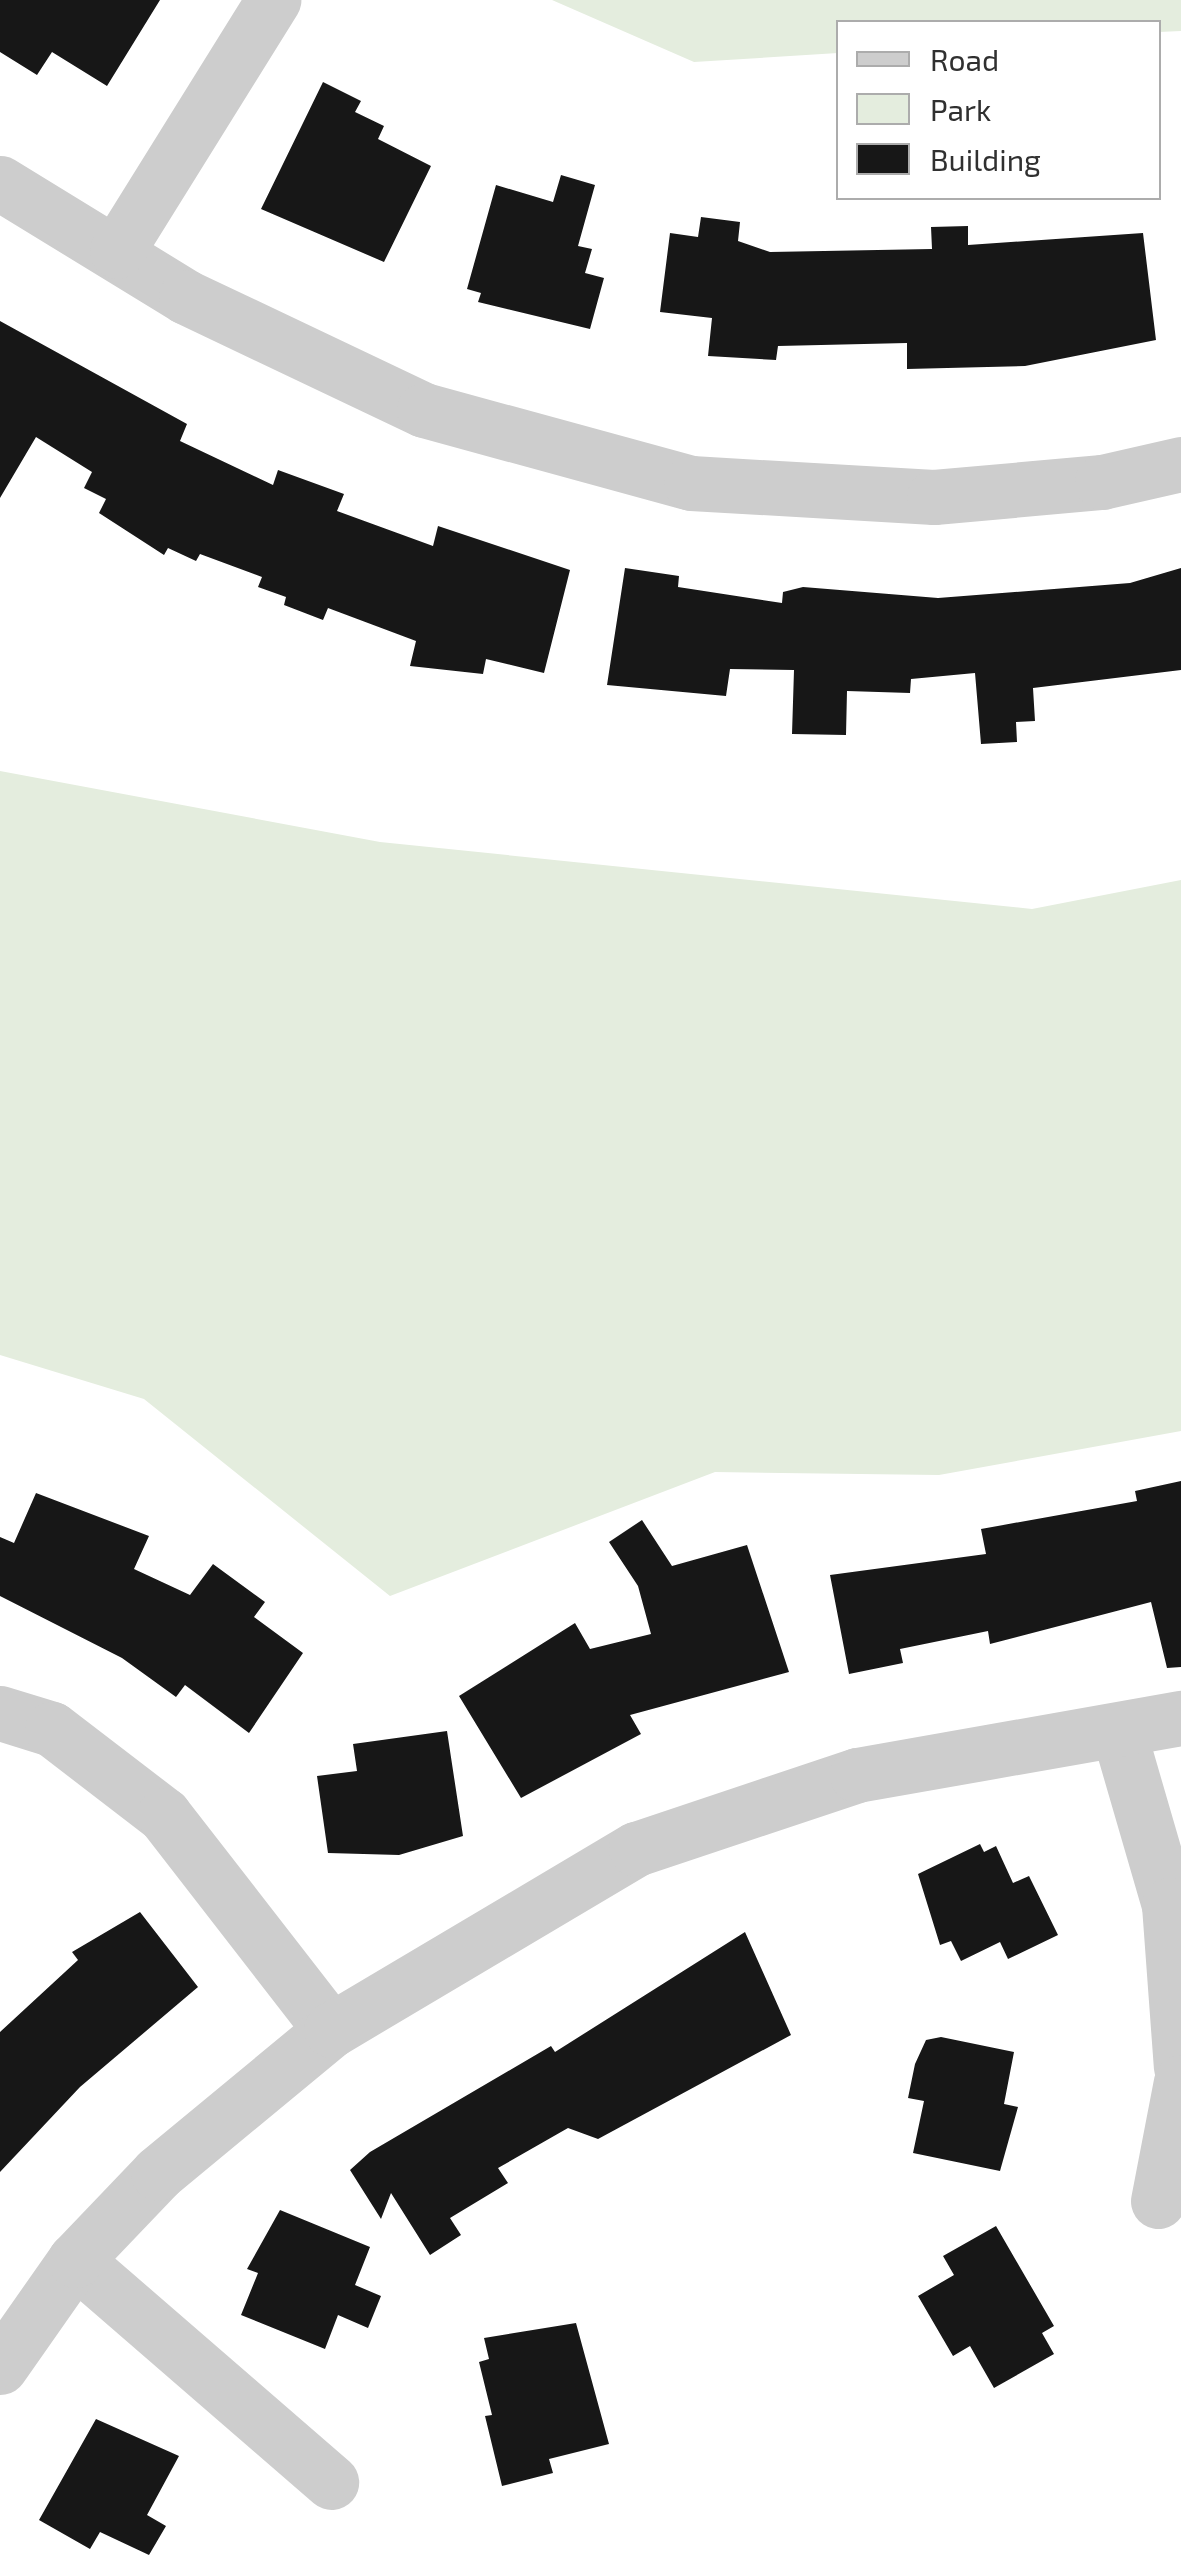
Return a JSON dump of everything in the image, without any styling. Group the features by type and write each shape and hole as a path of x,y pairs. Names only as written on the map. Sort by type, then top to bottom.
{"street":[{"path":"117,251 273,0"},
{"path":"0,183 117,251 186,298 424,410 692,482 934,498 1102,482 1181,464"},
{"path":"0,1713 52,1728 164,1815 331,2030"},
{"path":"0,2367 76,2260 158,2173 331,2030 636,1849 857,1776 1119,1733 1181,1718"},
{"path":"1119,1733 1169,1905 1181,2067"},
{"path":"1158,2201 1181,2082"},
{"path":"76,2260 331,2482"}],"green space":[{"path":"552,0 1181,0 1181,31 1161,32 1161,20 836,20 836,53 694,62"},
{"path":"0,771 380,842 1032,909 1181,880 1181,1431 939,1475 715,1472 390,1596 144,1399 0,1355"}],"building":[{"path":"0,0 160,0 107,86 52,52 37,75 0,52"},
{"path":"323,82 361,101 355,112 384,126 378,139 431,166 384,262 261,209"},
{"path":"561,175 595,185 578,246 592,249 585,273 604,278 590,329 478,302 481,293 467,289 496,185 553,202"},
{"path":"701,217 740,222 738,241 770,252 932,249 931,227 968,226 968,245 1143,233 1156,340 1025,366 907,369 907,343 778,346 776,360 708,356 712,318 660,312 670,233 698,237"},
{"path":"0,321 187,424 180,441 273,485 278,470 344,494 337,511 433,546 438,526 570,570 544,673 486,659 483,674 410,666 416,641 328,608 323,620 284,605 286,597 258,587 262,577 200,554 196,561 168,548 164,555 99,513 106,499 84,488 92,472 36,437 0,498"},
{"path":"625,568 679,576 678,587 782,603 783,592 803,587 938,598 1130,583 1181,568 1181,670 1033,688 1035,721 1016,722 1017,742 981,744 975,673 911,679 910,693 847,691 846,735 792,734 794,670 730,669 726,696 607,685"},
{"path":"1181,1481 1181,1667 1167,1668 1151,1602 990,1644 988,1631 900,1649 903,1663 849,1674 830,1575 986,1554 981,1529 1137,1501 1135,1491"},
{"path":"36,1493 149,1536 134,1569 190,1595 213,1564 265,1602 254,1617 303,1653 249,1733 185,1685 176,1697 122,1658 0,1596 0,1537 14,1543"},
{"path":"642,1520 672,1566 747,1545 789,1672 630,1715 641,1734 521,1798 459,1696 575,1623 590,1649 651,1634 638,1586 609,1542"},
{"path":"447,1731 463,1836 399,1855 328,1853 317,1776 357,1771 353,1744"},
{"path":"980,1844 984,1852 996,1846 1013,1883 1029,1876 1058,1935 1008,1959 1000,1942 961,1961 951,1941 940,1945 918,1874"},
{"path":"140,1912 198,1987 80,2087 0,2172 0,2032 78,1960 72,1952"},
{"path":"745,1932 791,2035 598,2139 568,2128 498,2168 508,2183 450,2218 461,2235 430,2255 391,2193 381,2219 350,2170 370,2152 551,2046 555,2052"},
{"path":"941,2037 1014,2052 1004,2104 1018,2107 1000,2171 913,2153 924,2101 908,2098 915,2064 926,2040"},
{"path":"280,2210 370,2247 355,2285 381,2296 368,2328 338,2315 325,2349 241,2315 258,2273 247,2269"},
{"path":"996,2226 1054,2326 1042,2333 1054,2354 994,2388 970,2346 953,2356 918,2296 954,2275 943,2256"},
{"path":"576,2323 609,2444 549,2459 553,2473 502,2486 485,2416 492,2415 479,2362 489,2359 484,2338"},
{"path":"96,2419 179,2456 147,2515 166,2526 149,2555 100,2532 90,2549 39,2520"}]}
